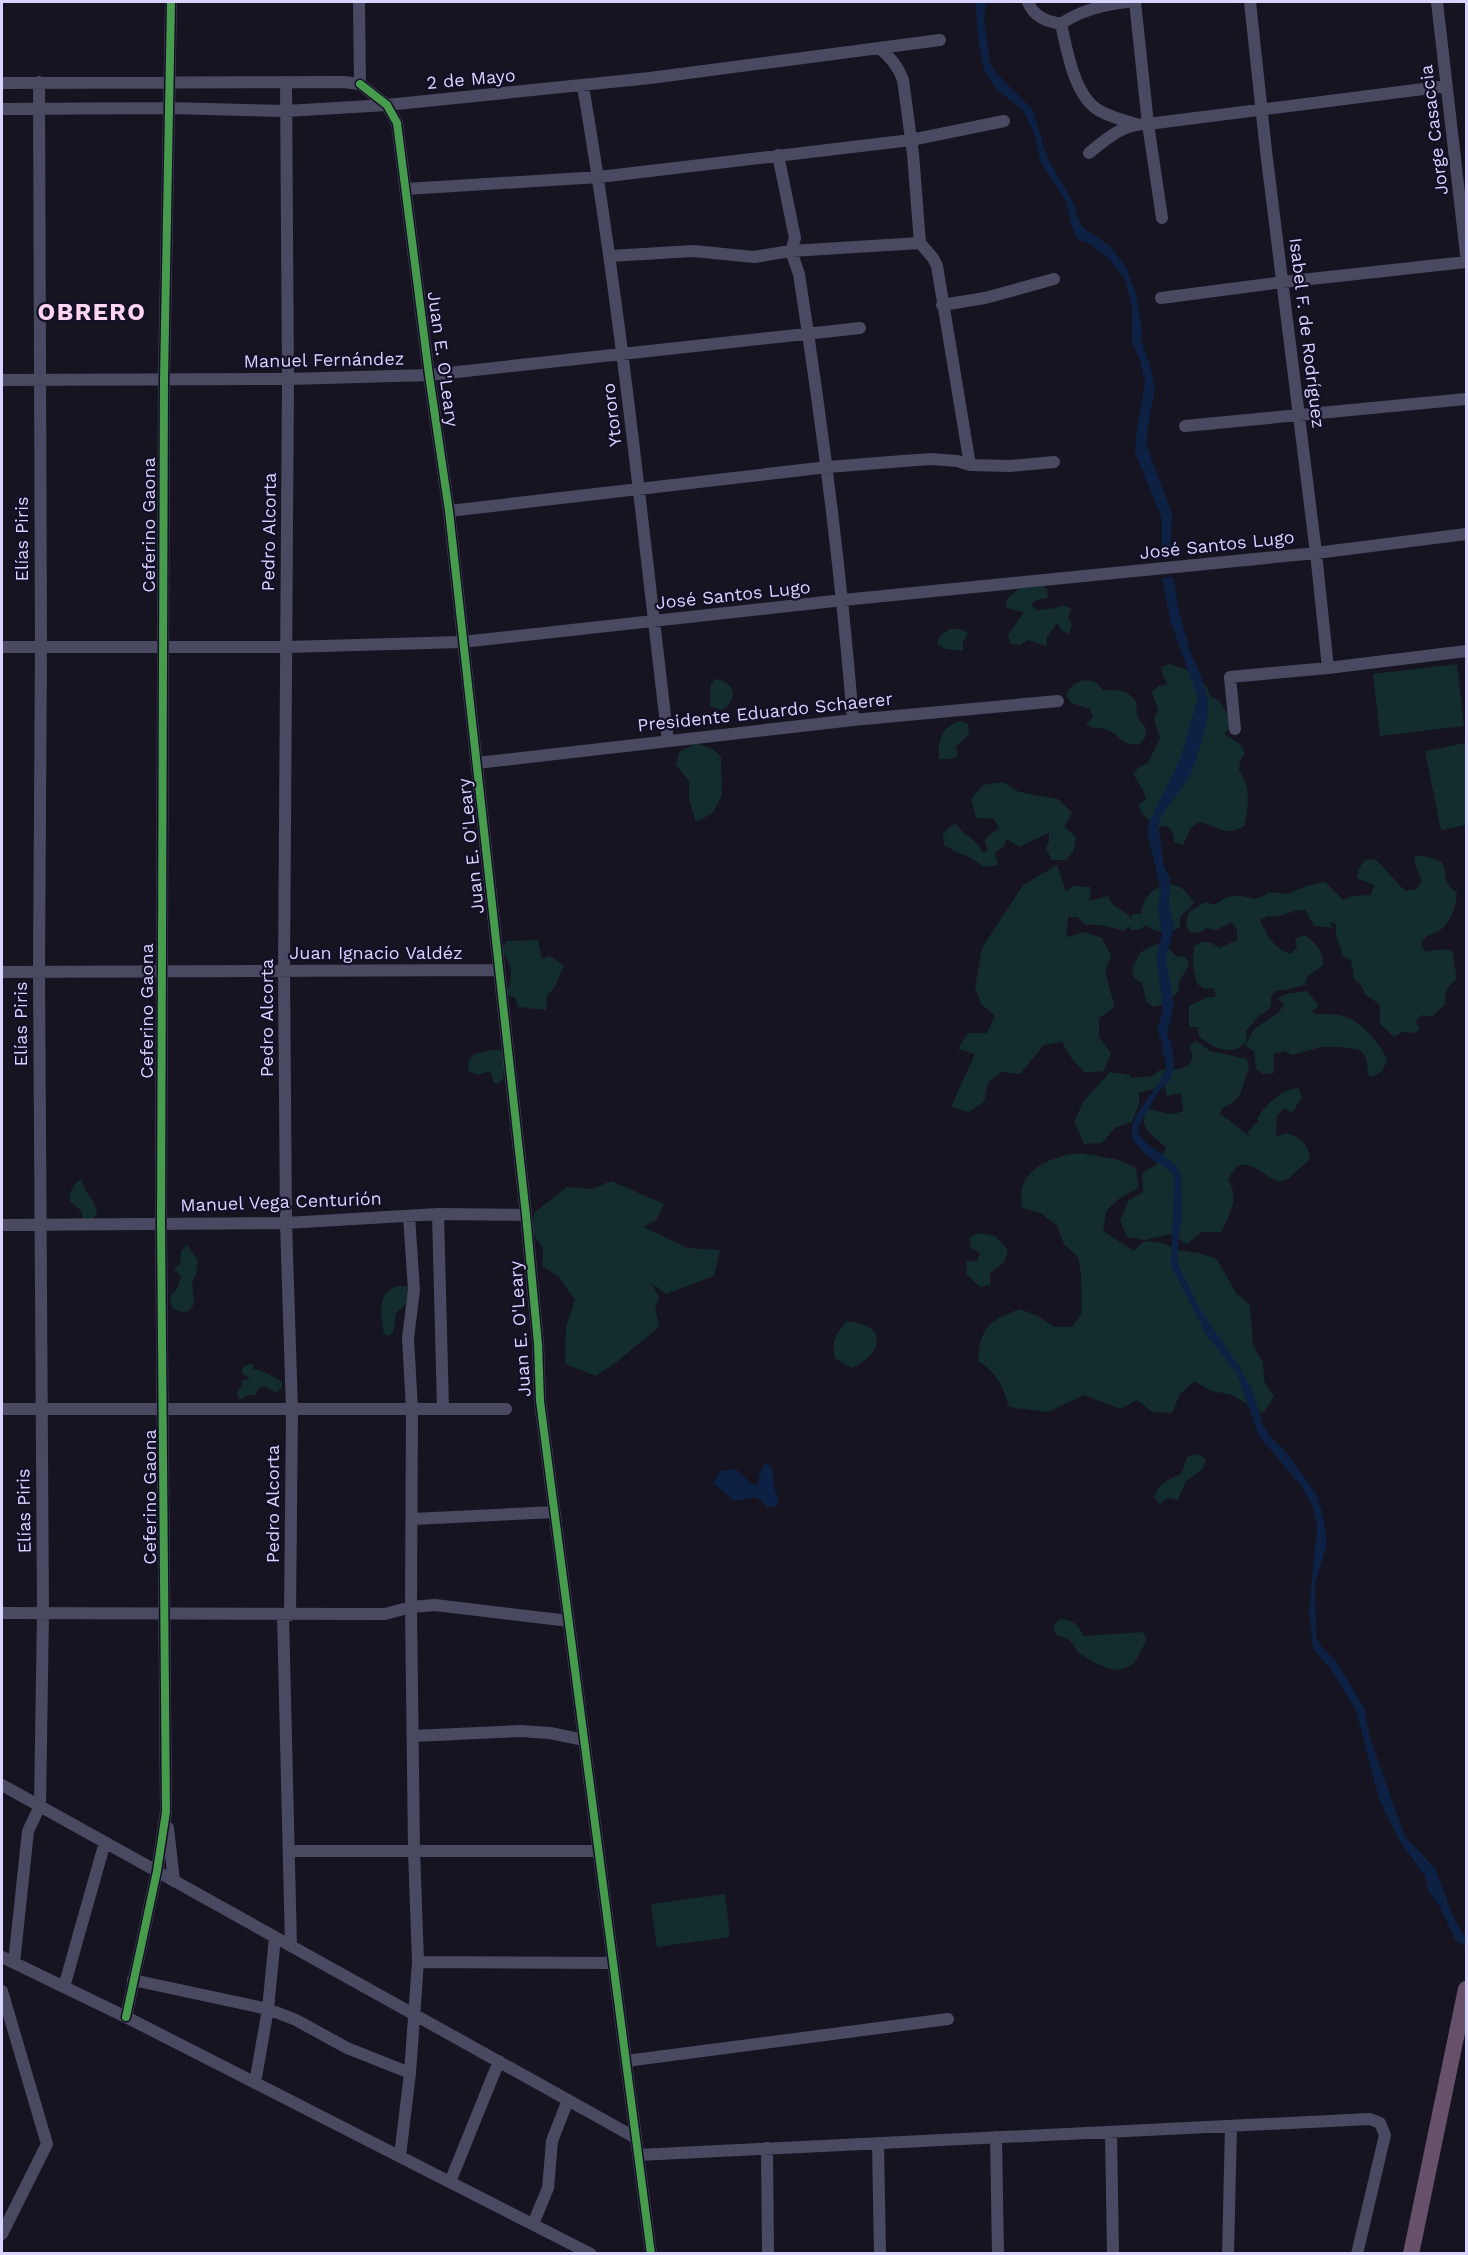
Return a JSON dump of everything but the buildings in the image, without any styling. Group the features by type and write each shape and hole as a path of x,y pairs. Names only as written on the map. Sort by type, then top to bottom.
{"highway":[{"path":"1412,2253 1467,1989"}],"street":[{"name":"Ceferino Gaona","path":"126,2017 157,1871 166,1812 161,1224 164,380 171,2"},
{"path":"2,82 343,82 360,84 359,2"},
{"path":"1028,2 1032,10 1046,21 1060,24 1068,18 1127,2"},
{"path":"1136,2 1148,124 1162,218"},
{"name":"Isabel F. de Rodríguez","path":"1250,2 1328,668"},
{"name":"Jorge Casaccia","path":"1437,2 1467,254"},
{"path":"1060,24 1073,71 1086,100 1098,110 1135,124 1447,86"},
{"name":"2 de Mayo","path":"2,109 169,108 286,111 387,105 583,86 940,40"},
{"path":"879,48 889,55 899,69 903,80 920,243 937,266 970,465"},
{"name":"Elías Piris","path":"14,1963 28,1831 40,1806 43,1613 39,1225 41,646 39,82"},
{"name":"Pedro Alcorta","path":"286,82 288,379 284,971 286,1223 292,1409 290,1615 283,1615 291,1946"},
{"name":"Juan E. O'Leary","path":"360,84 387,105 397,123 406,189 429,375 449,511 477,763 538,1344 540,1401 651,2253"},
{"name":"Ytororo","path":"583,86 599,177 623,354 668,741"},
{"path":"406,189 599,177 911,140 1004,121"},
{"path":"1089,153 1109,136 1135,124"},
{"path":"778,155 795,238 791,251 799,274 828,467 843,600 853,720"},
{"path":"610,256 693,251 754,256 791,251 920,243"},
{"path":"1161,298 1467,262"},
{"path":"942,305 985,298 1054,279"},
{"name":"Manuel Fernández","path":"2,380 288,379 429,375 860,328"},
{"path":"1185,426 1467,399"},
{"path":"449,511 828,467 931,459 957,461 970,465 1010,466 1054,462"},
{"name":"José Santos Lugo","path":"2,647 285,647 462,642 843,600 1316,553 1467,534"},
{"path":"1235,729 1230,677 1467,651"},
{"name":"Presidente Eduardo Schaerer","path":"477,763 853,720 1058,701"},
{"name":"Juan Ignacio Valdéz","path":"2,972 499,970"},
{"path":"438,1214 443,1409"},
{"name":"Manuel Vega Centurión","path":"2,1225 286,1223 438,1214 525,1215"},
{"path":"400,2156 410,2073 418,1962 412,1736 412,1409 408,1338 414,1290 409,1216"},
{"path":"2,1409 506,1409"},
{"path":"412,1519 554,1512"},
{"path":"2,1613 385,1614 411,1607 435,1605 569,1620"},
{"path":"412,1736 520,1731 550,1733 584,1740"},
{"path":"2,1785 636,2138"},
{"path":"166,1812 174,1881"},
{"path":"64,1987 105,1842"},
{"path":"289,1851 597,1851"},
{"path":"255,2083 268,2008 274,1937"},
{"path":"2,1957 126,2017 591,2253"},
{"path":"418,1962 612,1964"},
{"path":"133,1980 268,2008 296,2020 347,2048 410,2073"},
{"path":"2,1991 47,2144 2,2234"},
{"path":"626,2061 948,2019"},
{"path":"450,2182 499,2061"},
{"path":"533,2224 548,2188 552,2140 568,2100"},
{"path":"638,2155 1370,2119 1380,2123 1385,2135 1357,2253"},
{"path":"1228,2253 1231,2126"},
{"path":"1111,2132 1113,2253"},
{"path":"996,2138 998,2253"},
{"path":"878,2143 880,2253"},
{"path":"767,2148 768,2253"}],"green space":[{"path":"1040,583 1047,589 1048,598 1039,599 1031,604 1037,611 1063,605 1072,609 1068,617 1072,625 1069,634 1061,630 1058,622 1047,637 1046,646 1028,640 1020,645 1010,644 1008,635 1024,612 1006,608 1007,599 1022,586"},
{"path":"950,629 960,629 968,633 963,642 963,651 945,649 937,644 941,635"},
{"path":"1170,664 1188,670 1207,687 1210,696 1219,701 1230,717 1231,727 1224,734 1240,744 1245,753 1240,761 1239,771 1246,783 1248,797 1244,826 1227,831 1199,822 1191,828 1183,845 1174,842 1173,833 1167,826 1156,827 1143,814 1138,805 1146,799 1133,774 1139,767 1148,763 1160,738 1154,719 1158,710 1152,692 1159,686 1168,684 1161,667"},
{"path":"1457,664 1464,726 1380,736 1373,674"},
{"path":"715,679 727,683 733,691 731,701 722,710 710,706 710,687"},
{"path":"1087,680 1097,683 1103,690 1118,690 1126,693 1137,703 1138,717 1146,728 1145,738 1139,745 1128,743 1105,729 1094,728 1086,724 1093,717 1090,709 1072,703 1066,696 1074,684"},
{"path":"960,721 968,724 969,734 956,747 958,756 939,759 942,735 949,727"},
{"path":"696,743 713,749 721,757 722,795 713,813 696,822 689,799 689,781 676,765 679,752"},
{"path":"1466,743 1466,825 1441,830 1425,751"},
{"path":"1003,782 1019,792 1058,799 1072,813 1064,827 1076,837 1074,850 1066,860 1052,860 1046,849 1049,833 1019,847 1007,839 1004,846 995,853 998,865 983,867 944,845 943,836 948,828 956,824 977,844 982,853 988,850 985,843 986,838 999,828 994,819 976,818 971,799 983,785"},
{"path":"1414,855 1439,861 1445,869 1446,880 1457,892 1455,907 1445,926 1427,936 1421,943 1425,952 1444,949 1453,952 1456,980 1447,990 1445,1004 1432,1017 1422,1015 1416,1021 1420,1030 1411,1033 1402,1032 1394,1037 1380,1024 1380,1005 1365,994 1361,985 1354,979 1351,960 1342,956 1336,924 1330,922 1332,928 1314,926 1305,910 1274,917 1268,916 1260,920 1272,941 1290,954 1297,948 1295,939 1304,935 1318,947 1323,965 1307,977 1305,985 1277,990 1271,996 1269,1009 1259,1016 1246,1031 1247,1041 1235,1049 1217,1048 1199,1037 1198,1027 1189,1027 1189,1006 1207,997 1216,997 1214,988 1205,989 1197,984 1193,966 1194,946 1207,942 1219,948 1237,940 1237,930 1232,922 1216,930 1207,928 1199,933 1189,932 1186,922 1189,912 1206,902 1215,905 1232,896 1254,899 1269,892 1288,894 1306,886 1325,882 1343,900 1352,896 1371,895 1374,885 1357,878 1359,868 1365,860 1375,859 1406,891 1416,889 1422,882"},
{"path":"1057,865 1066,892 1073,886 1091,887 1089,901 1108,896 1113,905 1130,918 1133,914 1141,914 1145,900 1160,886 1174,885 1183,889 1194,903 1180,917 1180,927 1166,932 1153,930 1145,925 1141,929 1131,930 1129,926 1124,931 1105,926 1086,925 1079,917 1068,917 1066,937 1085,932 1102,938 1111,955 1105,972 1115,1007 1099,1018 1099,1037 1111,1053 1104,1071 1085,1073 1072,1059 1062,1042 1044,1045 1020,1074 1001,1072 988,1083 984,1102 969,1112 951,1107 975,1054 958,1049 968,1033 987,1033 995,1016 981,1004 975,987 982,948 1023,885"},
{"path":"1171,937 1169,949 1176,956 1186,957 1189,965 1179,982 1178,992 1163,1005 1153,1007 1146,1001 1142,983 1134,978 1132,968 1141,952"},
{"path":"538,940 542,959 550,956 564,966 554,988 547,996 546,1010 518,1007 515,998 506,994 511,976 510,966 502,950 506,941"},
{"path":"1307,991 1319,1006 1311,1012 1347,1017 1361,1025 1373,1038 1387,1058 1379,1073 1369,1077 1366,1058 1360,1050 1341,1047 1321,1047 1293,1055 1284,1051 1274,1054 1274,1073 1263,1074 1256,1069 1254,1051 1245,1046 1254,1029 1278,1013 1284,1005 1278,998 1286,994"},
{"path":"1196,1040 1210,1051 1247,1059 1249,1069 1239,1096 1224,1107 1219,1114 1251,1137 1248,1133 1259,1121 1257,1119 1269,1103 1286,1091 1298,1088 1302,1097 1292,1113 1284,1108 1277,1116 1276,1137 1286,1133 1300,1139 1308,1149 1310,1159 1288,1179 1280,1182 1252,1166 1240,1166 1234,1170 1228,1180 1232,1186 1232,1206 1221,1232 1202,1232 1187,1244 1171,1234 1145,1240 1127,1237 1120,1221 1128,1201 1143,1192 1142,1173 1156,1165 1166,1148 1148,1132 1144,1116 1147,1109 1168,1114 1183,1111 1181,1093 1167,1096 1165,1086 1139,1093 1139,1103 1132,1122 1115,1128 1102,1143 1084,1144 1074,1122 1083,1102 1110,1072 1130,1075 1131,1078 1152,1076 1160,1070 1180,1069 1189,1065 1193,1056 1189,1047"},
{"path":"502,1050 506,1056 503,1080 497,1084 493,1082 489,1071 478,1075 468,1071 469,1061 474,1054"},
{"path":"1081,1153 1119,1160 1136,1168 1139,1188 1121,1197 1106,1211 1103,1231 1134,1251 1144,1241 1162,1243 1179,1250 1217,1259 1236,1293 1250,1305 1253,1346 1263,1362 1264,1381 1274,1397 1263,1413 1230,1394 1211,1391 1194,1381 1180,1394 1172,1413 1152,1412 1137,1400 1120,1409 1084,1395 1048,1412 1009,1407 998,1380 978,1361 981,1340 988,1326 1001,1317 1020,1309 1038,1316 1054,1327 1072,1327 1082,1312 1078,1257 1064,1244 1057,1226 1041,1213 1022,1208 1022,1188 1031,1173 1046,1162"},
{"path":"81,1179 96,1209 97,1214 91,1220 82,1220 82,1212 69,1200 72,1188"},
{"path":"611,1181 664,1204 656,1220 643,1227 688,1248 720,1250 714,1276 666,1294 651,1283 659,1297 655,1307 659,1327 596,1376 565,1364 566,1327 575,1300 559,1277 542,1266 543,1248 532,1232 534,1213 567,1187 592,1189"},
{"path":"977,1233 995,1236 1008,1250 1005,1261 990,1274 990,1285 980,1287 966,1274 967,1260 977,1262 980,1253 971,1248 969,1238"},
{"path":"187,1245 198,1260 192,1282 194,1304 189,1311 181,1312 172,1308 170,1296 177,1289 181,1276 174,1270 180,1264 181,1251"},
{"path":"398,1286 410,1287 408,1302 396,1313 393,1333 388,1336 384,1334 382,1320 383,1299 391,1289"},
{"path":"847,1321 869,1327 877,1338 875,1349 871,1354 851,1368 835,1358 834,1352 835,1338"},
{"path":"250,1363 254,1366 253,1369 282,1382 282,1387 276,1393 265,1386 259,1388 256,1395 248,1395 240,1399 237,1395 243,1385 241,1381 250,1379 242,1373 242,1368"},
{"path":"1198,1454 1206,1459 1203,1469 1186,1481 1178,1500 1168,1498 1160,1504 1154,1498 1161,1485 1181,1474 1187,1457"},
{"path":"1060,1619 1075,1624 1084,1636 1143,1632 1147,1640 1131,1665 1125,1669 1111,1669 1077,1652 1070,1640 1056,1635 1053,1626"},
{"path":"725,1894 730,1937 657,1947 651,1904"}],"water":[{"path":"975,2 986,2 984,17 990,63 996,73 1032,109 1048,159 1075,206 1082,227 1110,246 1126,267 1136,294 1142,331 1141,340 1151,368 1155,391 1146,444 1172,514 1170,554 1162,555 1162,518 1135,453 1145,383 1140,361 1132,342 1132,308 1125,279 1108,258 1088,243 1078,240 1071,225 1067,203 1041,163 1034,133 1023,110 997,90 984,70"},
{"path":"1173,577 1180,617 1208,701 1207,721 1195,764 1188,779 1158,823 1164,867 1170,879 1169,908 1174,926 1166,960 1174,1005 1167,1033 1172,1046 1174,1067 1169,1082 1158,1092 1139,1125 1138,1132 1145,1142 1175,1164 1181,1174 1182,1219 1178,1239 1178,1264 1200,1309 1242,1371 1254,1394 1262,1422 1269,1435 1286,1452 1317,1495 1324,1520 1327,1545 1315,1584 1316,1635 1320,1645 1336,1661 1364,1708 1370,1738 1405,1837 1435,1868 1452,1914 1463,1934 1466,1935 1466,1946 1456,1941 1437,1902 1428,1891 1424,1875 1399,1840 1379,1799 1356,1710 1330,1668 1313,1649 1309,1610 1317,1526 1313,1507 1302,1487 1259,1436 1237,1374 1206,1334 1171,1266 1173,1173 1144,1153 1136,1144 1132,1134 1133,1124 1159,1083 1166,1065 1162,1047 1166,1046 1163,1046 1157,1029 1163,1010 1156,954 1162,936 1158,908 1161,890 1147,833 1148,825 1181,757 1198,698 1170,619 1162,578"},
{"path":"765,1462 772,1469 778,1505 768,1508 760,1499 754,1497 734,1501 713,1483 721,1471 736,1469 752,1485 759,1484 759,1477"}],"cycle path":[{"path":"126,2017 157,1871 166,1812 161,1224 164,380 171,2"},
{"path":"360,84 387,105 397,123 449,511 526,1215 538,1344 540,1401 651,2254"}],"district":[{"name":"OBRERO","path":"92,312"}]}
